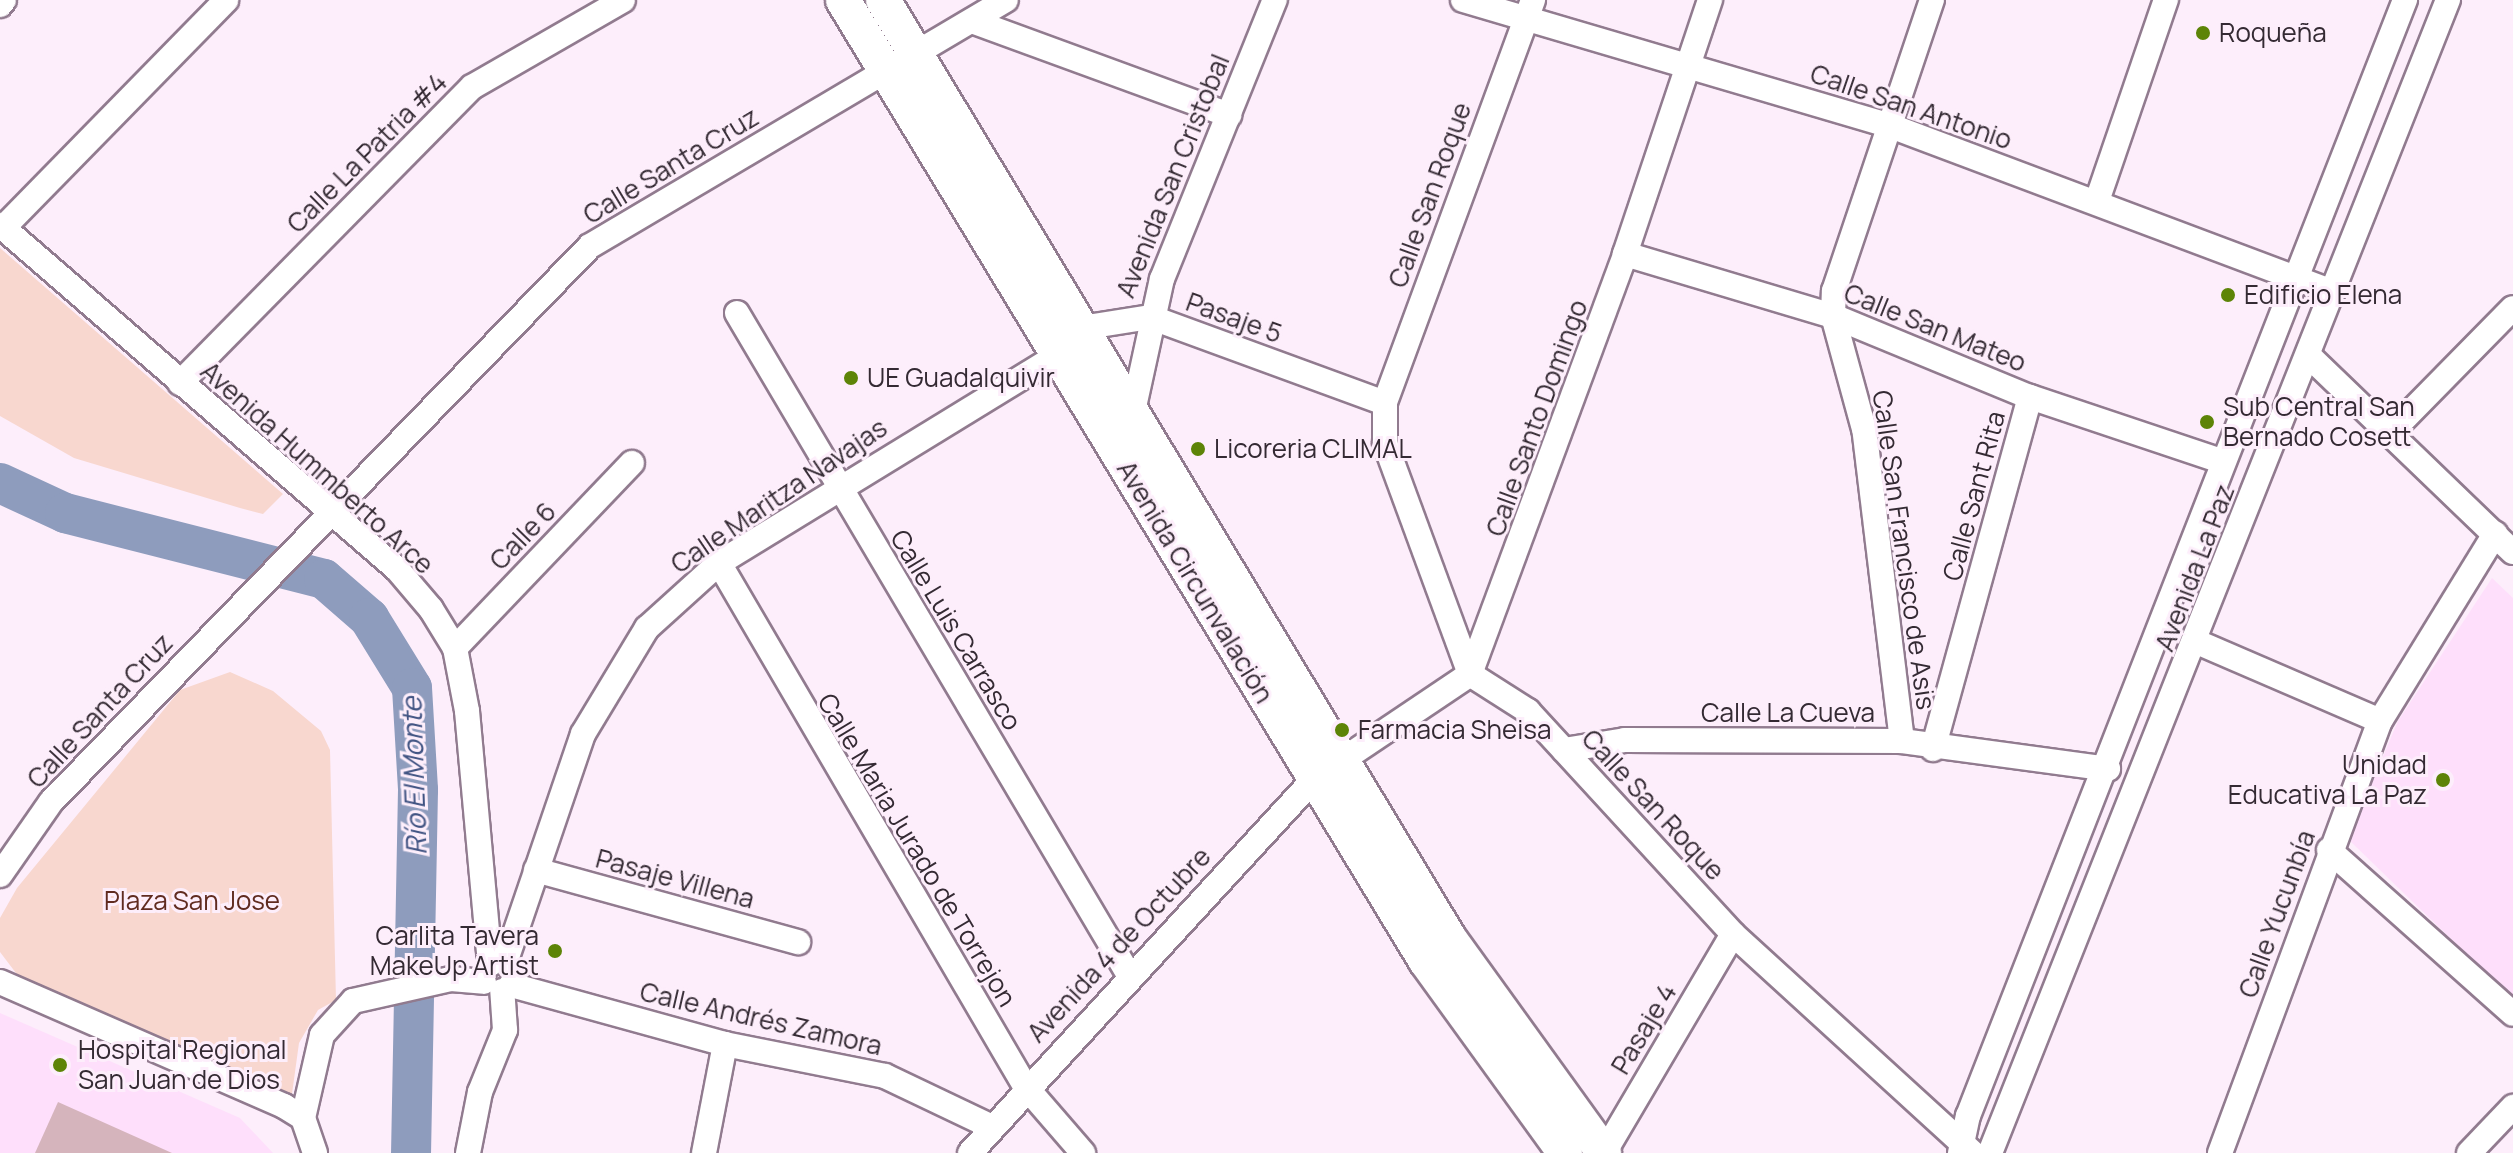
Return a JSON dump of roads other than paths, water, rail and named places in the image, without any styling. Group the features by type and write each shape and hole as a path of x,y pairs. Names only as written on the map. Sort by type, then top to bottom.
{"highway":[{"name":"Avenida Circunvalación","path":"843,0 1058,355 1327,769 1515,1037 1604,1153"},
{"name":"Avenida Circunvalación","path":"883,0 1134,407 1426,961 1565,1153"}],"street":[{"path":"0,5 4,0"},
{"path":"2,227 226,0"},
{"name":"Calle La Patria #4","path":"180,383 472,87 623,0"},
{"name":"Calle Santa Cruz","path":"0,875 51,802 306,535 333,515 590,246 917,56 1006,0"},
{"name":"Avenida San Cristobal","path":"1087,327 1150,317 1275,0"},
{"name":"Calle San Antonio","path":"1463,0 1530,8 1686,64 1888,125 2295,272 2333,292"},
{"name":"Calle Santo Domingo","path":"1470,674 1625,254 1686,64 1710,0"},
{"name":"Calle San Francisco de Asis","path":"1902,741 1864,429 1833,316 1834,291 1932,0"},
{"path":"2097,201 2166,0"},
{"name":"Avenida La Paz","path":"1965,1149 2221,461 2405,0"},
{"name":"Avenida La Paz","path":"1990,1153 2197,642 2448,0"},
{"name":"Calle San Roque","path":"1530,8 1385,403 1385,443 1470,674 1528,711 1733,934 1965,1149"},
{"path":"972,21 1229,115"},
{"name":"Avenida Hummberto Arce","path":"2,227 397,569 455,648 505,1030 480,1092 468,1153"},
{"name":"Calle San Mateo","path":"1625,254 1833,316 2030,397 2221,461"},
{"path":"2390,433 2513,308"},
{"name":"Calle Luis Carrasco","path":"737,313 1129,975"},
{"name":"Pasaje 5","path":"1134,407 1150,317 1385,403"},
{"name":"Calle Maritza Navajas","path":"498,977 583,734 647,628 719,563 838,486 1058,355"},
{"path":"2308,355 2513,552"},
{"name":"Calle Sant Rita","path":"1933,749 2030,397"},
{"name":"Calle 6","path":"455,648 632,463"},
{"name":"Calle Yucunbía","path":"2220,1153 2329,850 2380,721 2495,534"},
{"name":"Calle Maria Jurado de Torrejon","path":"719,563 1025,1086 1083,1153"},
{"path":"2197,642 2380,721"},
{"path":"1327,769 1470,674"},
{"name":"Calle La Cueva","path":"1564,750 1625,740 1902,741 1933,749 2108,769"},
{"name":"Avenida 4 de Octubre","path":"970,1153 1025,1086 1327,769"},
{"path":"2329,850 2513,1014"},
{"name":"Pasaje Villena","path":"536,870 798,942"},
{"name":"Pasaje 4","path":"1604,1153 1733,934"},
{"name":"Calle Andrés Zamora","path":"303,1118 322,1035 353,1001 451,979 498,977 725,1044 885,1076 992,1127"},
{"path":"0,982 303,1118 315,1153"},
{"path":"704,1153 725,1044"},
{"path":"2469,1153 2513,1107"}],"waterway":[{"name":"Río El Monte","path":"0,483 65,513 324,579 369,618 412,688 418,790 411,1153"}],"place":[{"name":"Roqueña","path":"2203,33"},
{"name":"Edificio Elena","path":"2228,295"},
{"name":"UE Guadalquivir","path":"851,378"},
{"name":"Sub Central San Bernado Cosett","path":"2207,422"},
{"name":"Licoreria CLIMAL","path":"1198,449"},
{"name":"Farmacia Sheisa","path":"1342,730"},
{"name":"Unidad Educativa La Paz","path":"2443,780"},
{"name":"Carlita Tavera MakeUp Artist","path":"555,951"},
{"name":"Hospital Regional San Juan de Dios","path":"60,1065"}],"park label":[{"name":"Plaza San Jose","path":"192,901"}]}
